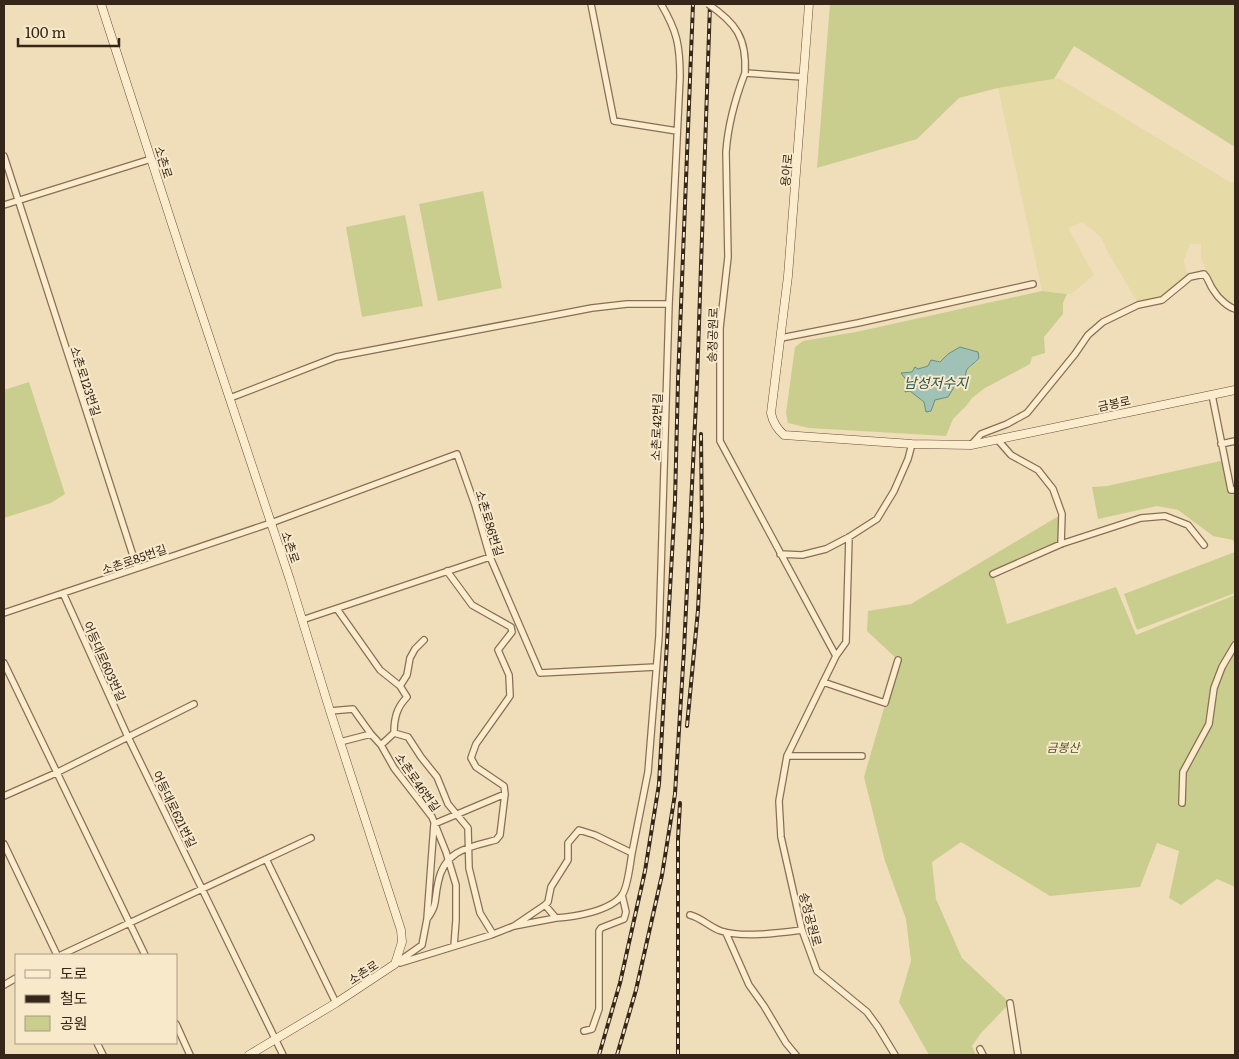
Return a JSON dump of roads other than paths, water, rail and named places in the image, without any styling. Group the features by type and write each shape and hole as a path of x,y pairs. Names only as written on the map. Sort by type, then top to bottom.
{"street":[{"name":"소촌로","path":"101,4 271,523 399,922 402,942 395,964 336,1003 249,1055"},
{"path":"591,4 614,121 677,131"},
{"name":"소촌로42번길","path":"584,1030 592,1028 599,1009 599,931 601,928 624,919 626,912 622,895 648,772 656,668 680,77 678,41 661,4"},
{"name":"송정공원로","path":"708,4 724,15 737,30 746,57 745,73 736,95 728,137 728,257 720,328 720,441 836,656"},
{"name":"용아로","path":"771,413 788,276 799,157 809,4"},
{"path":"745,73 803,78"},
{"name":"소촌로123번길","path":"4,156 137,568"},
{"path":"4,204 151,159"},
{"path":"971,445 981,434 1028,413 1088,335 1103,322 1138,305 1162,300 1190,277 1204,274 1208,278 1213,291 1231,308 1235,309"},
{"path":"781,338 1033,284"},
{"path":"230,398 336,357 592,308 627,304 670,304"},
{"name":"금봉로","path":"771,413 772,421 784,435 912,444 971,445 1235,390"},
{"path":"1212,395 1231,490 1235,490"},
{"path":"997,439 1011,455 1038,470 1053,489 1062,514 1061,544"},
{"path":"1221,444 1235,440"},
{"path":"780,554 802,555 826,549 877,519 894,491 905,467 912,444"},
{"name":"소촌로86번길","path":"271,523 457,454 490,557 540,674 656,668"},
{"path":"993,574 1061,544 1141,518 1165,516 1188,525 1204,545"},
{"name":"소촌로85번길","path":"4,613 271,523"},
{"name":"송정공원로","path":"849,537 846,642 836,656 787,756 779,801 780,822 802,930 817,971 867,1012 896,1055"},
{"path":"302,620 337,610 490,557"},
{"path":"427,919 436,904 438,881 448,860 467,846 496,840 500,836 506,794 504,786 476,767 472,758 476,744 510,696 509,675 498,650 512,632 511,627 472,604 447,571"},
{"name":"어등대로603번길","path":"63,593 128,737"},
{"path":"337,610 380,670 400,686 407,697 401,703 394,720 394,733 381,744"},
{"path":"400,686 407,676 410,658 415,649 424,640"},
{"path":"1182,803 1183,772 1208,724 1214,688 1222,667 1235,645"},
{"path":"823,682 885,703 898,660"},
{"path":"4,663 145,954"},
{"path":"4,796 56,773 194,704"},
{"name":"소촌로46번길","path":"330,711 353,709 381,744 394,768 429,813 448,860"},
{"name":"소촌로46번길","path":"394,733 408,737 437,777 448,804 468,828 467,846"},
{"path":"340,742 372,734"},
{"name":"어등대로621번길","path":"128,737 203,889"},
{"path":"787,756 862,756"},
{"path":"395,964 422,945 427,919 434,824 506,794"},
{"path":"514,926 548,902 552,887 568,860 568,843 579,830 595,835 632,853"},
{"path":"64,954 311,838"},
{"path":"4,844 57,954"},
{"path":"467,846 469,868 480,914 493,934"},
{"path":"266,860 336,1003"},
{"path":"448,860 456,885 454,946"},
{"path":"203,889 283,1055"},
{"path":"395,964 514,926 556,918 579,916 596,911 615,902 622,895"},
{"path":"545,905 556,918"},
{"path":"690,916 699,917 708,925 726,932 749,934 802,930"},
{"path":"726,932 748,985 796,1055"},
{"path":"4,985 15,979"},
{"path":"1010,1002 1018,1055"},
{"path":"178,1028 190,1055"},
{"path":"980,1049 983,1055"}],"water":[{"name":"남성저수지","path":"960,347 978,352 979,358 968,368 966,382 956,384 948,397 935,400 931,411 926,412 924,402 910,391 905,392 907,381 901,373 912,372 915,367 918,369 928,366 931,360 940,362 948,354"}],"railway":[{"path":"599,1055 620,983 645,871 659,784 675,501 693,4"},
{"path":"617,1055 636,990 662,875 675,794 697,382 710,4"},
{"path":"687,726 698,610 702,528 701,434"},
{"path":"678,1055 678,839 680,803"}],"park label":[{"name":"금봉산","path":"1063,747"}]}
